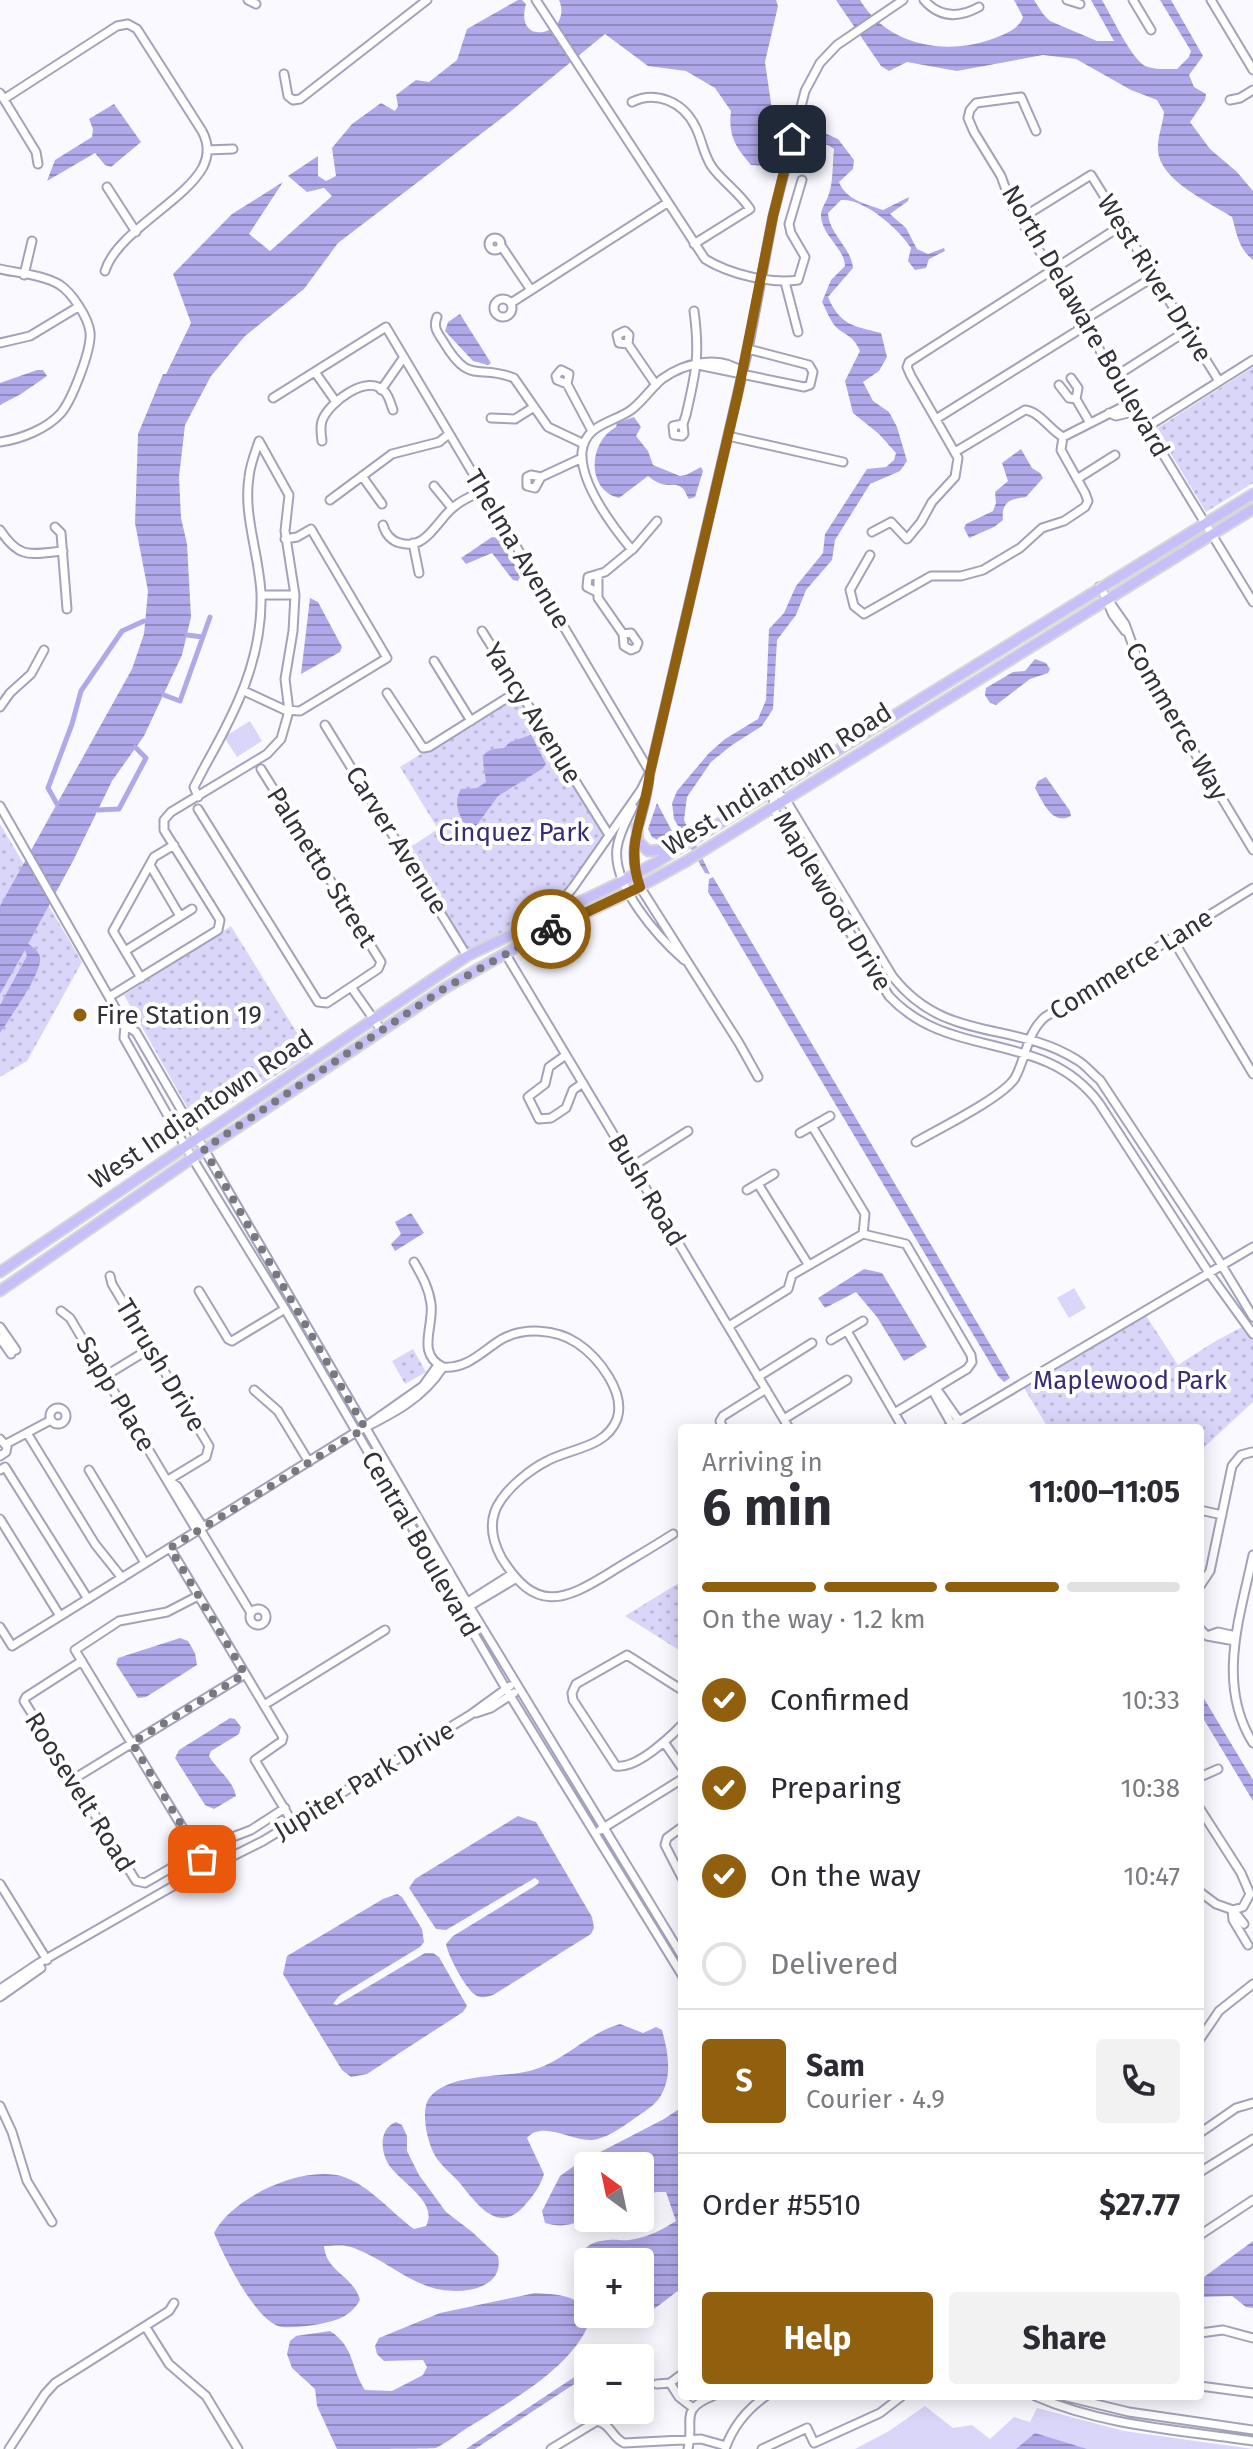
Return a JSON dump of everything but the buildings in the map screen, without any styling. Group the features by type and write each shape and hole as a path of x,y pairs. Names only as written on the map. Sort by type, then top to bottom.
{"main road":[{"name":"West Indiantown Road","path":"0,1272 467,956 624,881 683,847 1098,587 1253,494"},
{"name":"West Indiantown Road","path":"0,1291 204,1149 445,988 505,953 640,887 705,851 1253,509"},
{"path":"637,827 638,841 648,851 683,847"}],"street":[{"path":"284,74 288,96 293,100 300,99 427,0"},
{"path":"536,0 705,259 717,267 761,277 785,282 798,280 805,257 789,224 802,180"},
{"path":"758,1077 640,887 633,862 637,827 648,792 650,772 748,349 783,178 805,91 820,63 856,30 903,0"},
{"path":"924,0 935,10 951,15 963,15 979,7"},
{"path":"1067,0 1080,4"},
{"path":"1133,0 1151,30"},
{"path":"1211,0 1253,70"},
{"path":"38,164 36,152 2,96 117,26 131,25 137,29 202,131 207,150 198,174 136,232 108,262 105,271"},
{"path":"1230,100 1253,90"},
{"path":"632,102 659,96 680,108 693,122 713,168 737,191 750,209 694,244"},
{"name":"North Delaware Boulevard","path":"1036,131 1021,97 976,103 970,110 968,118 974,132 993,159 1020,219 1253,602"},
{"path":"207,150 233,149"},
{"name":"West River Drive","path":"1020,219 1091,175 1219,381"},
{"path":"107,187 136,232"},
{"path":"511,303 667,203"},
{"path":"872,532 888,521 907,539 932,502 955,477 958,458 911,376 908,365 913,358 1124,224"},
{"path":"24,275 32,241"},
{"path":"502,247 531,290"},
{"path":"0,269 57,283 69,293 78,307 88,325 90,340 69,401 60,414 47,425 17,439 0,442"},
{"path":"936,419 1077,331 1082,321 1155,276"},
{"path":"785,282 798,332"},
{"path":"0,343 30,336 78,307"},
{"path":"683,424 698,365 694,311"},
{"path":"437,317 436,330 457,363 477,373 514,378 551,430 584,444"},
{"name":"Thelma Avenue","path":"315,372 386,327 650,772"},
{"path":"1116,376 1188,330"},
{"path":"628,344 656,385"},
{"path":"632,550 603,514 582,458 584,444 592,431 633,408 677,370 705,361 734,366 742,372 804,387 810,385 813,372 809,365 748,349"},
{"path":"381,390 404,357"},
{"path":"1147,427 1253,360"},
{"path":"273,398 315,372 336,402"},
{"path":"1071,378 1078,388 1076,399 1090,423"},
{"path":"567,384 592,431"},
{"path":"1059,385 1069,398 1076,399"},
{"path":"322,441 322,422 336,402 361,387 381,390 393,410"},
{"path":"1063,437 1132,402"},
{"path":"491,418 515,419 534,407"},
{"path":"955,452 1025,410 1034,412 1050,429 1063,437"},
{"path":"1109,413 1116,416 1137,411"},
{"path":"330,500 392,454 439,442 449,434"},
{"path":"728,436 843,462"},
{"path":"870,555 850,590 854,606 864,614 931,576 961,576 987,568 1024,545 1042,528 1064,521 1082,510 1088,501 1061,450 1063,437"},
{"path":"109,997 219,927 220,920 164,830 164,820 168,814 198,797 272,750 284,732 289,711 285,679 295,595 293,569 285,539 289,495 259,441 249,475 247,504 261,595 257,645 244,691 194,787 198,797"},
{"path":"1077,479 1115,455"},
{"path":"541,477 582,458"},
{"path":"362,476 382,504"},
{"path":"434,486 452,508"},
{"path":"383,525 392,539 401,544 421,541 452,508 483,491"},
{"path":"623,634 600,601 598,574 632,550 657,521"},
{"path":"55,527 61,533 67,609"},
{"path":"244,691 289,711 307,708 387,658 311,529 297,537 285,539"},
{"path":"0,530 19,552 63,551"},
{"path":"413,543 419,573"},
{"name":"Commerce Way","path":"1098,587 1253,850"},
{"path":"261,595 295,595"},
{"name":"Yancy Avenue","path":"482,631 609,835"},
{"path":"0,707 31,674 44,650"},
{"path":"434,661 471,721"},
{"path":"387,693 423,748 518,691"},
{"name":"Carver Avenue","path":"325,725 467,956"},
{"name":"Palmetto Street","path":"261,769 382,966 351,987"},
{"path":"650,772 618,843 616,858 624,881 652,929 689,965"},
{"path":"550,915 567,896 641,790"},
{"name":"Maplewood Drive","path":"774,790 786,800 893,977 909,996 940,1017 1030,1041 1076,1059 1100,1080 1253,1317"},
{"name":"Maplewood Drive","path":"774,790 773,808 881,986 898,1006 918,1022 942,1032 1025,1053 1065,1070 1091,1093 1209,1273 1253,1334"},
{"path":"0,806 125,1025"},
{"path":"198,809 318,1002 327,1003 351,987 379,1033"},
{"path":"141,978 113,931 154,857 174,845"},
{"path":"150,865 180,916"},
{"name":"Commerce Lane","path":"916,1142 1005,1088 1015,1077 1037,1025 1045,1017 1253,888"},
{"path":"125,951 192,909"},
{"path":"1172,938 1253,1074"},
{"name":"Bush Road","path":"505,953 787,1424"},
{"name":"Central Boulevard","path":"678,1949 468,1604 136,1032 125,1025 124,1038 192,1158 285,1309 508,1692 678,1968"},
{"path":"566,1055 549,1067 545,1084 528,1097 539,1119 551,1118 566,1108 573,1090 583,1083"},
{"path":"800,1133 830,1116"},
{"path":"812,1126 865,1214 863,1234"},
{"path":"633,1166 688,1131"},
{"path":"747,1190 774,1174"},
{"path":"758,1184 808,1264"},
{"path":"729,1326 788,1289 792,1275 808,1264 863,1234 906,1244 971,1355 972,1362 967,1369 896,1412"},
{"path":"245,1244 250,1245 278,1277"},
{"path":"936,1388 953,1424 1253,1247"},
{"path":"414,1262 429,1296 431,1321 427,1349 440,1366 452,1368 471,1361 509,1336 545,1332 562,1336 585,1349 614,1384 619,1398 619,1412 614,1425 600,1441 538,1467 499,1502 492,1522 493,1537 514,1576 531,1591 542,1595 557,1597 573,1594 673,1534"},
{"name":"Thrush Drive","path":"110,1276 209,1446 206,1457 168,1480"},
{"path":"199,1291 232,1341 285,1309"},
{"name":"Sapp Place","path":"61,1311 70,1318 168,1480 177,1486 251,1613"},
{"path":"293,1323 302,1317"},
{"path":"831,1340 863,1321"},
{"path":"0,1327 14,1352 0,1338"},
{"path":"847,1331 901,1424"},
{"path":"758,1377 812,1343"},
{"path":"105,1376 151,1348"},
{"path":"0,1627 12,1646 356,1432 416,1399 431,1384 440,1366"},
{"path":"784,1419 847,1380"},
{"path":"721,1424 723,1416 766,1389"},
{"path":"254,1390 278,1411 309,1462"},
{"path":"0,1456 6,1452 3,1442 51,1420"},
{"path":"27,1433 95,1544 122,1578"},
{"path":"1204,1580 1210,1571 1233,1463 1241,1455 1252,1452"},
{"path":"2,1469 88,1599"},
{"path":"89,1470 145,1563"},
{"path":"1204,1511 1222,1515"},
{"path":"0,1519 60,1616"},
{"path":"170,1548 283,1737 282,1741 255,1760 293,1823"},
{"path":"1253,1555 1235,1638 1234,1693 1243,1724 1253,1743"},
{"path":"459,1609 473,1604 514,1576"},
{"path":"198,1596 167,1612 119,1621 75,1650 205,1869"},
{"path":"264,1705 385,1630"},
{"path":"1204,1633 1207,1636 1218,1632 1235,1638"},
{"path":"678,1687 627,1655 598,1670 572,1689 573,1700 616,1766 627,1766 664,1742 678,1729"},
{"name":"Roosevelt Road","path":"82,1661 24,1701 136,1881 145,1883 195,1853 251,1830 285,1808"},
{"path":"72,1780 245,1674"},
{"name":"Jupiter Park Drive","path":"0,1989 205,1869 263,1841 517,1686"},
{"path":"664,1742 678,1762"},
{"path":"1204,1775 1218,1769"},
{"path":"595,1833 678,1782"},
{"path":"1204,1815 1252,1894 1243,1907 1232,1910"},
{"path":"678,1830 667,1838 665,1845 678,1870"},
{"path":"0,1884 47,1960"},
{"path":"1204,1895 1232,1910 1244,1924"},
{"path":"1232,1910 1233,1920 1248,1945"},
{"name":"Jupiter Park Drive","path":"0,1997 42,1967 47,1960"},
{"path":"1204,2034 1227,2003 1253,1984"},
{"path":"1204,2130 1236,2108 1253,2103"},
{"path":"0,2106 12,2132 27,2181 52,2222"},
{"path":"1204,2170 1253,2139"},
{"path":"1204,2232 1253,2200"},
{"path":"9,2449 55,2383 169,2311 174,2303"},
{"path":"145,2326 169,2364 206,2396 238,2449"},
{"path":"1204,2332 1223,2330 1253,2338"},
{"path":"657,2384 670,2383 678,2377"},
{"path":"670,2383 678,2395"},
{"path":"1204,2387 1253,2393"},
{"path":"683,2400 693,2408"},
{"path":"688,2449 688,2419 693,2408 706,2400"},
{"path":"555,2448 597,2421 606,2425 624,2443 690,2439 709,2440 726,2448 744,2415 761,2400"},
{"path":"886,2400 889,2406"},
{"path":"762,2449 807,2428 814,2443 880,2413 897,2400"},
{"path":"1046,2400 1115,2420 1253,2441"},
{"path":"1080,2400 1129,2412 1253,2430"}],"green space":[{"path":"1253,367 1253,483 1206,512 1156,429"},
{"name":"Cinquez Park","path":"518,693 606,835 554,906 468,950 406,850 438,829 400,767"},
{"path":"250,721 262,741 237,757 224,737"},
{"path":"0,824 82,962 27,1061 0,1077"},
{"path":"231,926 310,1054 197,1125 124,995"},
{"path":"1074,1288 1086,1308 1069,1318 1057,1298"},
{"name":"Maplewood Park","path":"1145,1314 1178,1365 1244,1326 1253,1341 1253,1402 1204,1447 1204,1424 1046,1424 1023,1386"},
{"path":"413,1349 426,1372 405,1384 392,1361"},
{"path":"678,1583 678,1649 625,1616"},
{"path":"925,2406 953,2428 972,2425 990,2439 1014,2417 1030,2422 1037,2408 1124,2431 1253,2449 855,2449 889,2431"}],"shaded area":[{"path":"518,0 526,4 524,18 528,27 535,32 543,32 552,29 558,22 561,12 559,0 776,0 778,6 765,62 778,151 791,155 803,152 815,129 838,139 854,160 853,169 839,182 846,193 883,210 909,197 890,214 906,228 917,249 928,254 944,248 945,251 929,259 926,268 915,270 908,261 911,248 890,224 870,209 841,200 828,213 832,228 853,268 828,297 837,313 848,323 881,333 887,357 879,371 863,382 873,401 889,412 907,461 900,471 870,484 835,540 832,560 806,590 796,615 777,640 773,709 762,726 711,762 687,797 684,820 710,874 705,873 674,819 672,803 677,791 709,753 758,719 766,700 769,629 784,613 796,586 823,553 825,534 867,469 886,467 894,460 896,453 853,413 845,381 860,351 852,339 834,324 822,302 831,280 845,266 842,254 821,219 831,187 834,149 819,145 808,168 751,165 734,140 731,111 715,88 686,71 648,66 605,34 511,111 338,243 304,289 245,336 211,376 185,425 179,477 191,617 182,655 144,736 112,781 28,944 38,952 40,964 0,1033 0,1005 27,956 25,950 0,994 0,906 132,669 144,634 148,591 135,523 138,434 163,374 166,374 191,323 173,274 232,214 283,182 249,234 270,251 332,196 324,188 307,192 288,176 318,156 318,176 326,181 336,176 332,148 352,124 381,103 395,111 398,106 396,95 416,80 429,82 457,60 467,29"},
{"path":"836,0 860,0 887,29 904,38 922,44 962,46 1000,36 1019,24 1023,17 1014,0 1034,0 1050,21 1097,41 1114,41 1091,0 1102,0 1128,46 1145,66 1177,69 1191,51 1160,0 1171,0 1203,56 1189,75 1194,87 1206,94 1205,100 1190,122 1210,149 1237,172 1253,191 1253,260 1241,246 1232,217 1187,190 1161,161 1158,145 1164,112 1157,100 1131,90 1076,59 1043,55 957,71 907,62 889,71 881,66"},
{"path":"114,104 141,142 111,167 105,165 95,153 47,181 55,160 92,137 89,119"},
{"path":"460,314 491,363 488,365 473,361 445,331 448,322"},
{"path":"43,370 47,376 0,405 0,383"},
{"path":"634,417 641,427 636,436 648,451 653,465 680,476 701,467 703,471 695,497 689,499 681,487 659,483 648,476 619,498 601,486 595,465 600,443 617,423"},
{"path":"1021,449 1032,468 1043,478 1026,497 1005,505 1003,520 969,538 964,528 966,524 993,511 995,492 1008,481 1002,463"},
{"path":"492,537 498,538 521,575 518,581 513,580 492,553 466,564 461,558"},
{"path":"310,598 318,602 342,647 340,652 301,674"},
{"path":"1035,659 1046,663 1050,669 1048,673 1030,679 996,705 990,703 985,695 986,688 1013,672 1025,671"},
{"path":"531,735 546,764 498,796 477,825 474,827 463,822 457,806 459,793 461,789 477,788 486,782 485,754"},
{"path":"1046,777 1071,816 1058,818 1045,806 1035,788 1038,781"},
{"path":"657,803 673,833 659,841 652,837 648,829"},
{"path":"713,877 1010,1378 1004,1382 708,892 709,879"},
{"path":"411,1213 424,1233 395,1251 391,1244 401,1234 395,1222"},
{"path":"864,1269 882,1273 927,1347 904,1361 877,1317 856,1292 825,1308 818,1298"},
{"path":"180,1638 188,1641 197,1665 146,1697 138,1698 116,1664 118,1658"},
{"path":"1204,1699 1253,1780 1253,1801 1204,1720"},
{"path":"230,1718 241,1727 239,1734 211,1751 209,1756 232,1785 236,1796 214,1809 205,1805 175,1758 179,1750"},
{"path":"518,1816 536,1822 592,1917 594,1928 591,1934 493,1995 479,1997 462,1978 446,1944 453,1936 539,1881 535,1878 446,1930 436,1929 409,1888 415,1879"},
{"path":"397,1894 422,1929 424,1942 339,1996 333,2004 337,2005 425,1953 433,1953 439,1957 467,2006 463,2012 367,2074 351,2077 342,2070 283,1974 287,1956 383,1899"},
{"path":"620,2024 643,2033 656,2027 662,2030 668,2072 658,2100 623,2127 597,2139 549,2131 533,2133 527,2138 544,2174 536,2190 525,2205 507,2217 499,2218 483,2210 434,2154 425,2119 430,2097 439,2089 463,2080 541,2067"},
{"path":"678,2110 678,2291 654,2308 654,2248 587,2248 598,2241 642,2237 676,2221 666,2192 654,2193 654,2152 600,2152"},
{"path":"396,2122 402,2125 407,2136 407,2151 419,2175 446,2212 498,2256 494,2278 475,2289 438,2289 418,2282 354,2248 324,2246 330,2262 357,2292 360,2300 356,2306 343,2317 320,2324 282,2327 272,2323 242,2287 214,2233 223,2220 253,2196 290,2180 327,2174 354,2181 414,2229 426,2226 429,2217 423,2201 394,2172 384,2153 386,2129"},
{"path":"574,2166 572,2224 545,2223 542,2211 560,2176"},
{"path":"1253,2241 1253,2308 1246,2307 1232,2296 1204,2297 1204,2277"},
{"path":"535,2293 556,2295 574,2300 574,2328 587,2328 574,2348 543,2378 436,2448 337,2449 317,2406 315,2389 292,2368 287,2354 290,2341 296,2336 330,2331 344,2344 365,2390 392,2391 423,2375 427,2367 423,2360 384,2361 377,2354 375,2346 379,2338 440,2313"},
{"path":"574,2377 574,2384 475,2449 466,2449"},
{"path":"1035,2433 1087,2449 1016,2449"}],"waterway":[{"path":"164,695 180,701 210,617"},
{"path":"57,804 48,788 81,691 122,631 144,621"},
{"path":"187,635 203,637"},
{"path":"98,810 119,809 146,758 135,747"}],"way so far":[{"path":"202,1859 132,1743 245,1674 170,1548 365,1428 204,1149 445,988 551,929"}],"place":[{"name":"Fire Station 19","path":"80,1015"}],"route":[{"path":"551,929 640,887 633,862 637,827 648,792 650,772 748,349 773,216 792,139"}]}
